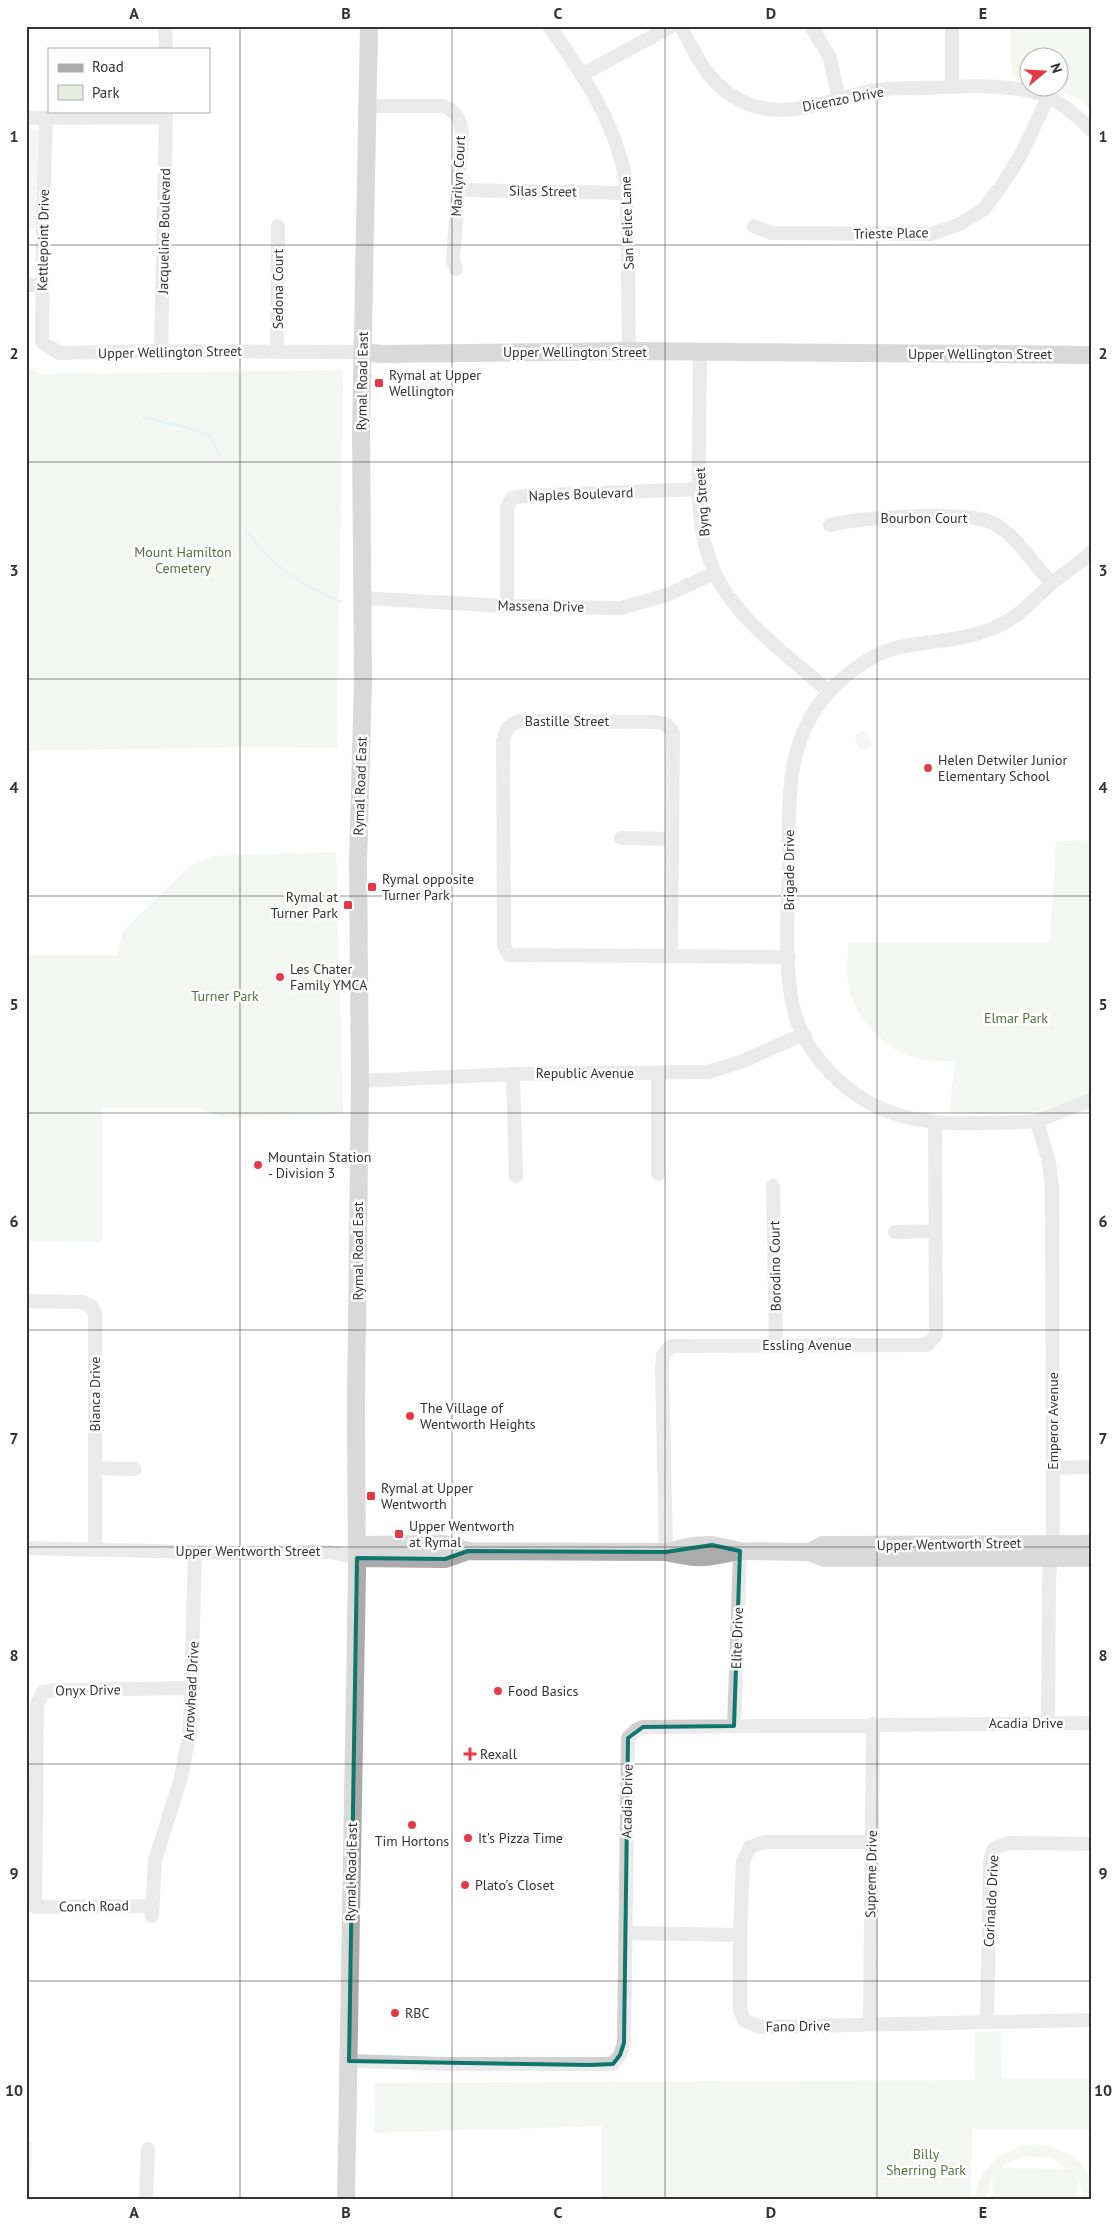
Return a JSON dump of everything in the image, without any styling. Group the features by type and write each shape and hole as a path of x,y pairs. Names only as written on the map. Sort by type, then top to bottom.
{"main road":[{"name":"Rymal Road East","path":"346,2200 350,2061 352,1760 357,1552 356,1405 360,1081 358,863 363,682 362,352 369,106 369,26"},
{"name":"Upper Wellington Street","path":"362,352 382,354 629,352 1091,355"},
{"name":"Upper Wentworth Street","path":"1052,1551 1091,1544"},
{"name":"Upper Wentworth Street","path":"357,1552 445,1559 468,1551 666,1552 694,1559 709,1558 740,1551 809,1552 823,1545 1052,1551 1091,1558"}],"street":[{"path":"166,26 166,48"},
{"name":"San Felice Lane","path":"549,26 581,75 619,152 625,170 629,352"},
{"path":"581,75 672,26"},
{"name":"Dicenzo Drive","path":"682,26 701,66 720,87 742,102 766,109 783,110 814,106 876,90 952,86 1020,89"},
{"path":"811,26 830,58 839,99"},
{"path":"952,26 952,86"},
{"name":"Trieste Place","path":"754,226 771,233 931,234 960,224 984,209 1004,182 1022,153 1048,98"},
{"name":"Dicenzo Drive","path":"1049,98 1091,130"},
{"name":"Marilyn Court","path":"369,106 443,106 452,110 460,120 462,133 453,261 456,269"},
{"path":"26,118 166,114"},
{"name":"Jacqueline Boulevard","path":"161,351 166,114"},
{"name":"Kettlepoint Drive","path":"46,118 42,342 59,353"},
{"name":"Silas Street","path":"458,190 627,193"},
{"name":"Sedona Court","path":"277,351 278,226"},
{"path":"26,285 42,285"},
{"name":"Upper Wellington Street","path":"59,353 161,351 362,352"},
{"name":"Byng Street","path":"700,353 698,489 703,536 714,573 728,597 744,616 829,692"},
{"name":"Naples Boulevard","path":"507,606 508,508 512,498 698,489"},
{"name":"Bourbon Court","path":"830,525 845,521 879,518 966,516 993,523 1009,535 1052,583"},
{"name":"Brigade Drive","path":"1091,552 1052,583 1029,606 994,628 948,640 902,647 877,656 854,670 829,692 800,738 790,775 788,957 795,1012 804,1034 825,1066 839,1082 858,1098 877,1108 913,1120 935,1123 1036,1121 1091,1100"},
{"name":"Massena Drive","path":"362,598 507,606 621,608 667,595 714,573"},
{"name":"Bastille Street","path":"671,955 673,732 666,724 647,722 514,722 505,731 503,741 504,946 509,955 788,957"},
{"path":"621,838 672,839"},
{"name":"Republic Avenue","path":"360,1081 513,1074 699,1072 724,1068 804,1034"},
{"path":"658,1073 658,1174"},
{"path":"513,1074 516,1176"},
{"name":"Emperor Avenue","path":"1036,1121 1049,1162 1052,1187 1053,1468 1048,1722"},
{"name":"Essling Avenue","path":"666,1552 662,1367 663,1355 671,1346 927,1345 936,1335 935,1123"},
{"name":"Borodino Court","path":"773,1186 776,1345"},
{"path":"895,1232 935,1231"},
{"name":"Bianca Drive","path":"26,1301 83,1302 91,1306 95,1313 95,1549"},
{"path":"1053,1468 1091,1467"},
{"path":"95,1468 135,1469"},
{"name":"Upper Wentworth Street","path":"26,1548 195,1552 357,1552"},
{"name":"Elite Drive","path":"734,1726 740,1551"},
{"name":"Arrowhead Drive","path":"152,1911 155,1860 182,1778 190,1730 193,1688 195,1552"},
{"name":"Onyx Drive","path":"31,1750 37,1704 40,1696 46,1691 193,1688"},
{"name":"Acadia Drive","path":"350,2061 445,2064 613,2064 620,2055 624,2043 628,1738 636,1730 643,1727 1091,1723"},
{"name":"Supreme Drive","path":"870,2024 872,1724"},
{"name":"Conch Road","path":"31,1750 35,1907 152,1911"},
{"name":"Fano Drive","path":"872,1842 764,1842 750,1847 743,1861 740,1935 740,2011 745,2021 760,2027 1091,2020"},
{"name":"Corinaldo Drive","path":"987,2022 990,1862 994,1848 1008,1842 1091,1844"},
{"path":"625,1933 740,1935"},
{"path":"146,2200 148,2148"}],"highlighted area":[{"path":"712,1545 740,1551 734,1726 643,1727 628,1738 624,2043 620,2055 613,2064 591,2065 349,2061 357,1558 445,1559 468,1551 666,1552"}],"green space":[{"path":"1010,26 1091,26 1091,110 1083,102 1070,95 1070,48 1020,48 1020,77 1012,76"},
{"path":"26,127 38,130 35,229 26,229"},
{"name":"Mount Hamilton Cemetery","path":"26,367 41,374 343,370 337,748 257,747 26,751"},
{"path":"864,731 867,732 872,746 862,750 859,749 855,737"},
{"name":"Elmar Park","path":"1091,840 1091,1092 1061,1105 1026,1113 949,1112 955,1062 924,1060 898,1051 876,1035 867,1025 853,1002 849,989 847,972 848,942 1050,942 1056,841"},
{"name":"Turner Park","path":"336,852 343,1114 222,1117 200,1108 102,1108 102,1242 26,1241 26,955 118,955 122,932 190,866 213,856"},
{"name":"Billy Sherring Park","path":"974,2032 1001,2032 1002,2079 1091,2079 1091,2130 972,2129 971,2200 601,2200 602,2126 374,2133 375,2083 975,2080"},
{"path":"26,2142 32,2142 31,2193 26,2193"},
{"path":"1036,2144 1052,2147 1076,2159 1087,2172 1090,2180 1091,2200 1085,2200 1078,2179 1077,2195 1080,2195 1080,2200 991,2200 991,2194 993,2194 992,2178 985,2200 975,2200 977,2188 987,2168 1004,2154","holes":["1028,2156 1051,2158 1069,2169 1001,2168 1008,2162"]}],"waterway":[{"path":"143,417 190,428 210,436 221,457"},
{"path":"246,529 256,543 276,564 300,581 341,602"}],"place":[{"name":"Rymal at Upper Wellington","path":"379,383"},
{"name":"Helen Detwiler Junior Elementary School","path":"928,768"},
{"name":"Rymal opposite Turner Park","path":"372,887"},
{"name":"Rymal at Turner Park","path":"348,905"},
{"name":"Les Chater Family YMCA","path":"280,977"},
{"name":"Mountain Station - Division 3","path":"258,1165"},
{"name":"The Village of Wentworth Heights","path":"410,1416"},
{"name":"Rymal at Upper Wentworth","path":"371,1496"},
{"name":"Upper Wentworth at Rymal","path":"399,1534"},
{"name":"Food Basics","path":"498,1691"},
{"name":"Rexall","path":"470,1754"},
{"name":"Tim Hortons","path":"412,1825"},
{"name":"It's Pizza Time","path":"468,1838"},
{"name":"Plato's Closet","path":"465,1885"},
{"name":"RBC","path":"395,2013"}]}
